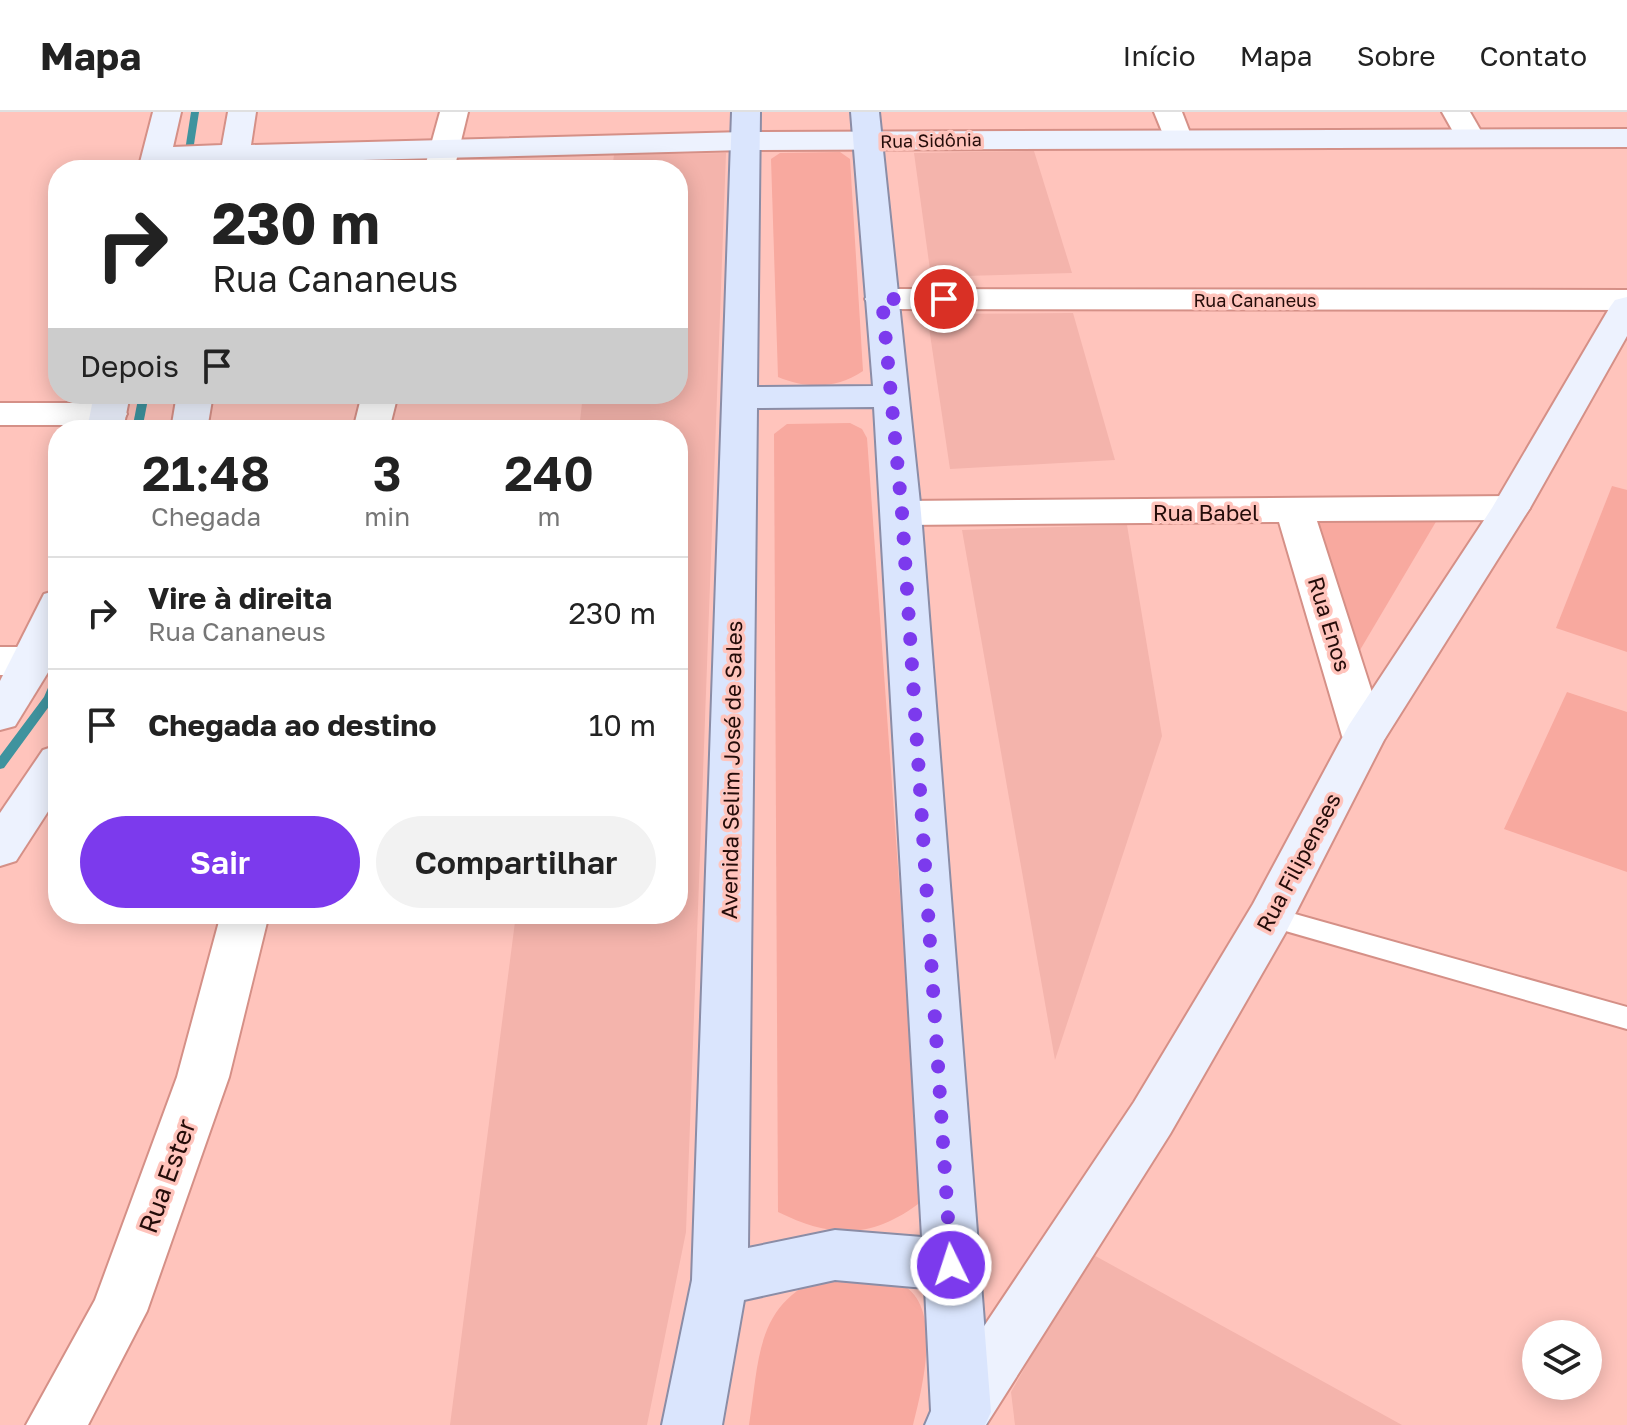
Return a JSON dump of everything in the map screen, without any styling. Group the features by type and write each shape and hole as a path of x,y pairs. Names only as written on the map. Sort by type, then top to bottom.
{"main road":[{"name":"Avenida Selim José de Sales","path":"692,1425 720,1280 745,127"},
{"path":"867,127 902,513 959,1421"},
{"path":"739,398 892,396"},
{"path":"720,1280 835,1255 951,1265"}],"street":[{"name":"Rua Sidônia","path":"1463,125 1627,138"},
{"name":"Rua Sidônia","path":"166,144 446,140 745,127 1627,126"},
{"name":"Rua Cananeus","path":"882,299 1627,300"},
{"name":"Rua Filipenses","path":"959,1421 1152,1118 1270,917 1364,736 1511,508 1627,307"},
{"path":"0,414 109,413"},
{"name":"Rua Babel","path":"902,513 1511,508"},
{"name":"Rua Enos","path":"1295,512 1364,736"},
{"path":"0,715 17,661 48,617"},
{"path":"0,849 48,776"},
{"name":"Rua Ester","path":"56,1425 119,1311 203,1077 242,924"}],"lane":[{"path":"1270,917 1627,1018"}],"shaded area":[{"path":"1034,151 1072,273 931,277 914,153"},
{"path":"840,152 850,159 863,371 832,384 800,384 778,377 771,159 780,153"},
{"path":"726,153 686,1232 647,1425 450,1425 515,924 688,924 688,420 580,420 582,404 688,404 688,160 613,160 614,155"},
{"path":"1073,313 1115,460 950,469 927,314"},
{"path":"850,423 862,429 867,438 922,1201 887,1223 852,1231 817,1227 778,1212 774,434 787,424"},
{"path":"1612,486 1627,490 1627,652 1556,628"},
{"path":"1450,498 1347,672 1304,501"},
{"path":"1127,525 1162,736 1055,1060 962,530"},
{"path":"1567,692 1627,712 1627,872 1504,829"},
{"path":"1090,1253 1402,1425 1015,1425 1011,1392"},
{"path":"830,1274 890,1280 913,1293 926,1326 926,1347 925,1369 913,1425 749,1425 760,1354 774,1315 787,1299 805,1285"}],"waterway":[{"path":"188,160 195,112"},
{"path":"139,420 142,404"},
{"path":"0,765 48,699"}],"route":[{"path":"944,299 882,299 902,513 951,1265"}]}
